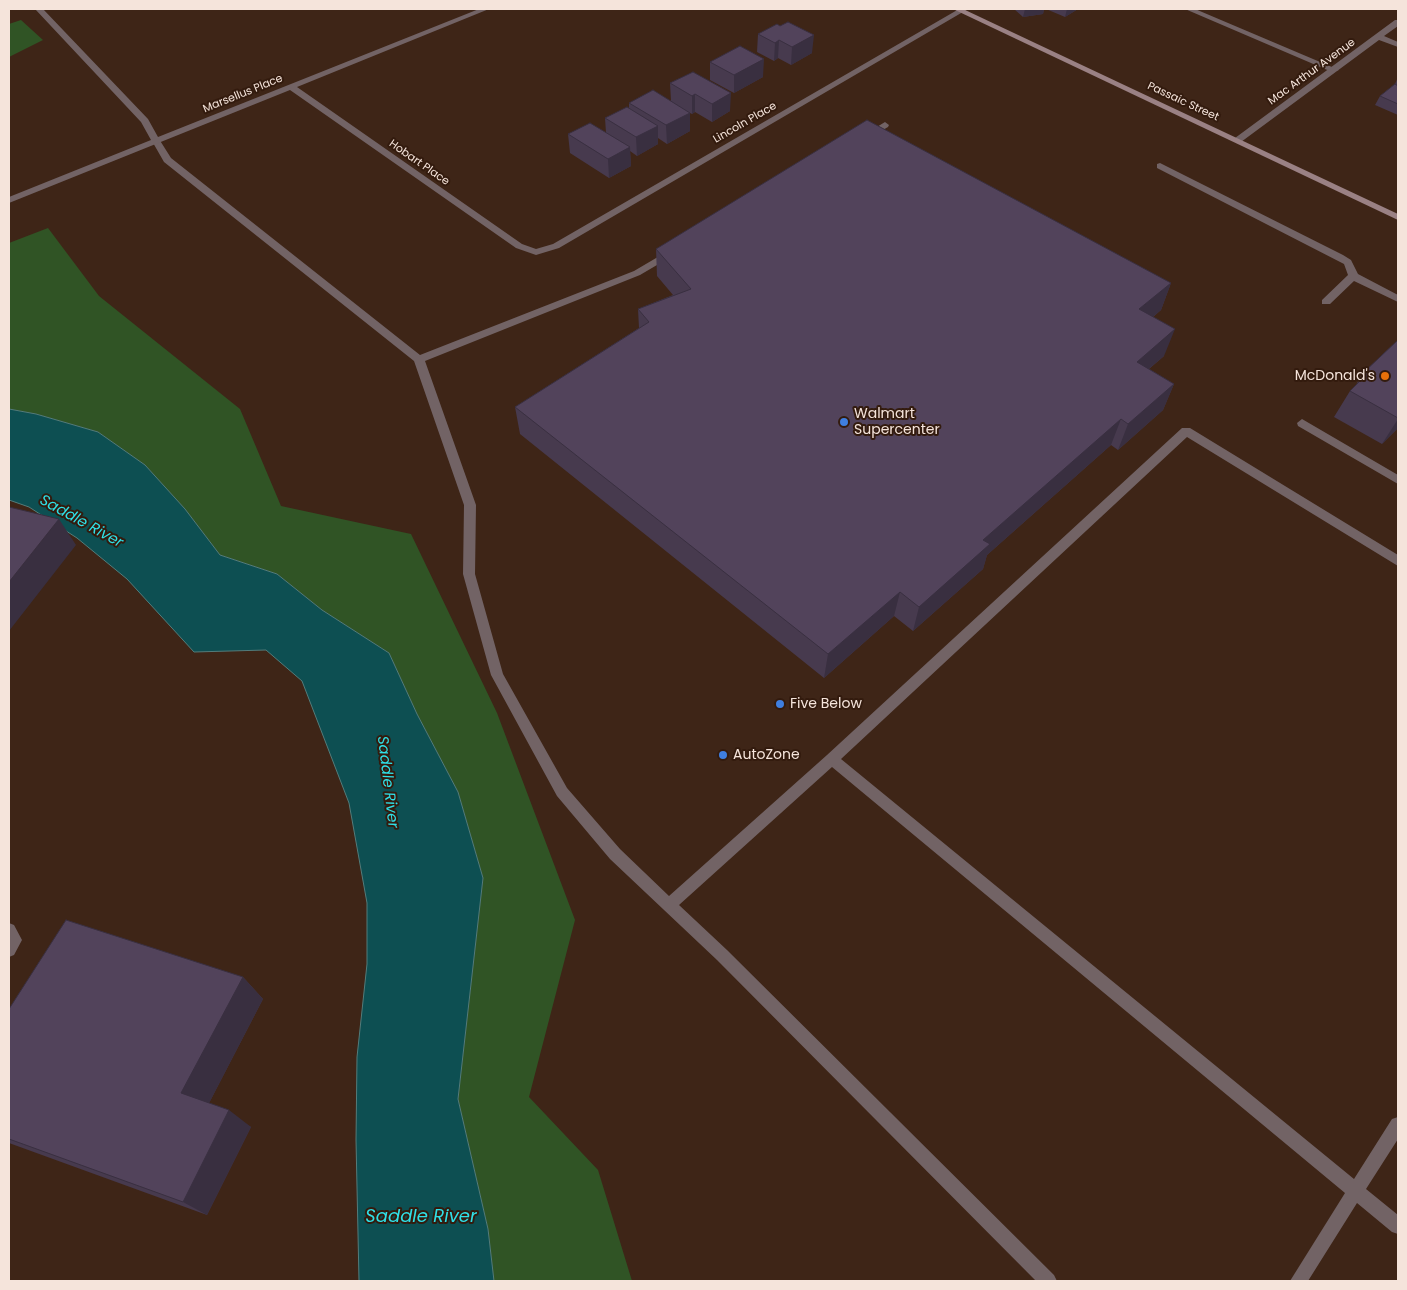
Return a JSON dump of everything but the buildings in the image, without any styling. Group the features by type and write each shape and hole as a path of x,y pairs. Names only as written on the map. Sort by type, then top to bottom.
{"main road":[{"name":"Passaic Street","path":"961,9 1398,216"}],"street":[{"path":"39,9 145,121 167,160 419,359 470,505 470,574 497,675 562,792 615,854 722,956 1048,1281"},
{"name":"Marsellus Place","path":"9,200 485,9"},
{"name":"Lincoln Place","path":"536,252 556,246 961,9"},
{"path":"1189,9 1335,70"},
{"name":"Mac Arthur Avenue","path":"1238,140 1398,22"},
{"path":"1379,37 1398,45"},
{"name":"Hobart Place","path":"291,87 518,246 536,252"},
{"path":"860,140 885,125"},
{"path":"1160,166 1340,256 1348,262 1354,271 1353,276 1326,302"},
{"path":"419,359 637,273 680,248"},
{"path":"1353,276 1398,299"},
{"path":"1302,423 1398,480"},
{"path":"669,905 832,759 1186,431 1398,561"},
{"path":"832,759 1398,1226"},
{"path":"9,930 15,940 9,950"},
{"path":"1298,1281 1398,1125"}],"green space":[{"path":"21,20 43,40 9,57 9,24"},
{"path":"48,228 99,296 240,409 281,506 411,534 497,713 575,920 529,1097 598,1170 632,1281 494,1281 488,1229 458,1099 483,878 458,792 417,714 389,653 322,610 277,574 220,555 185,509 145,465 98,432 36,414 9,409 9,243"}],"water":[{"name":"Saddle River","path":"9,409 36,414 98,432 145,465 185,509 220,555 277,574 322,610 389,653 417,714 458,792 483,878 458,1099 488,1229 494,1281 359,1281 356,1140 357,1057 367,964 367,903 349,803 302,681 266,650 194,652 127,579 77,538 29,507 9,500"}],"place":[{"name":"McDonald's","path":"1385,376"},
{"name":"Walmart Supercenter","path":"844,422"},
{"name":"Five Below","path":"780,704"},
{"name":"AutoZone","path":"723,755"}]}
